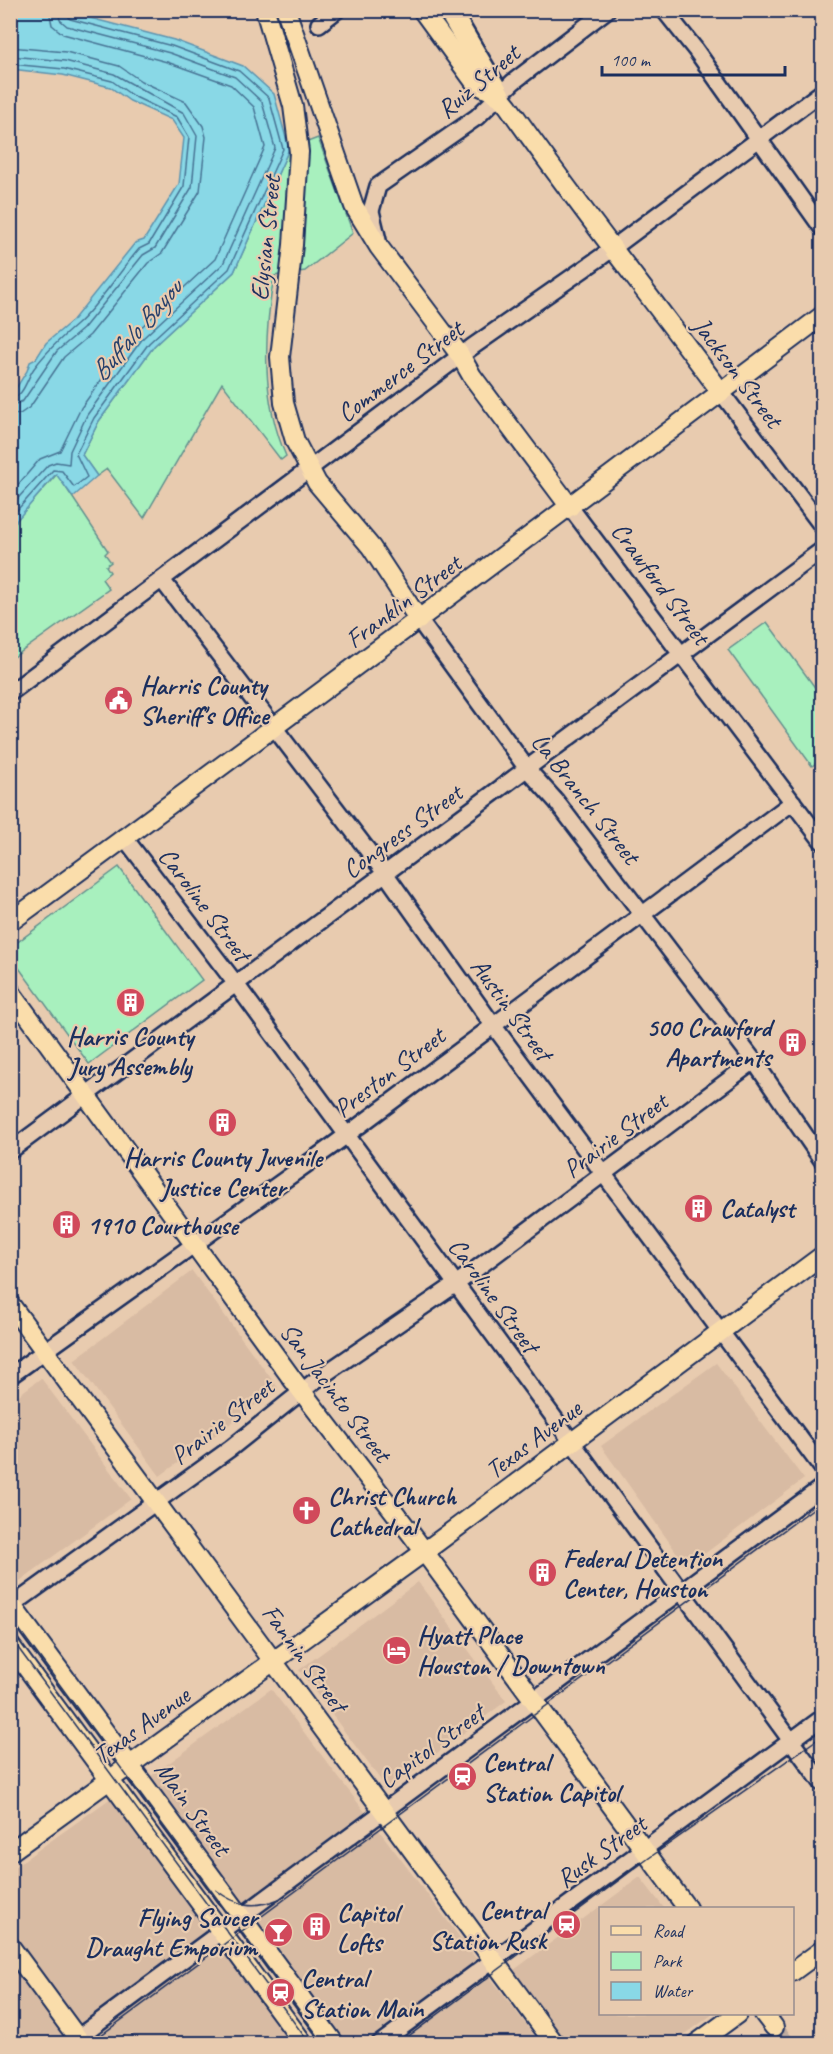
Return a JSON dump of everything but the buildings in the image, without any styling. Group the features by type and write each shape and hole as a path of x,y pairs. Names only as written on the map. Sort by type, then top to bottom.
{"highway":[{"path":"453,16 499,95"}],"main road":[{"name":"Elysian Street","path":"266,10 293,106 299,152 293,245 279,357 284,403 295,441 309,469"},
{"path":"286,10 354,206 379,246 460,355"},
{"path":"422,10 476,84 499,95"},
{"name":"Jackson Street","path":"499,95 612,249 696,355 721,392"},
{"name":"Franklin Street","path":"10,922 419,620 822,316"},
{"name":"Crawford Street","path":"460,355 472,376 570,507"},
{"name":"La Branch Street","path":"309,469 317,483 371,547 419,620"},
{"name":"San Jacinto Street","path":"10,991 302,1391 686,1907"},
{"name":"Texas Avenue","path":"10,1852 424,1552 822,1256"},
{"name":"Fannin Street","path":"10,1304 555,2043"},
{"name":"Main Street","path":"11,1606 335,2043"},
{"name":"Main Street","path":"10,1645 304,2043"},
{"path":"10,1947 76,2041"},
{"path":"794,1971 822,1950"},
{"path":"696,2043 734,2015"}],"street":[{"path":"319,24 337,10"},
{"name":"Ruiz Street","path":"379,246 371,211 378,186 477,117 522,74 607,10"},
{"path":"664,10 822,228"},
{"name":"Commerce Street","path":"10,693 460,355 612,249 822,92"},
{"name":"Jackson Street","path":"721,392 822,526"},
{"name":"Crawford Street","path":"570,507 822,842"},
{"name":"Congress Street","path":"10,1151 528,770 822,550"},
{"name":"Austin Street","path":"162,580 385,873 493,1024 822,1468"},
{"name":"La Branch Street","path":"419,620 528,770 556,801 754,1061 822,1160"},
{"name":"Preston Street","path":"10,1376 346,1135 793,802"},
{"name":"Caroline Street","path":"124,837 236,984 822,1783"},
{"name":"Prairie Street","path":"11,1606 231,1448 302,1391 456,1284 754,1061"},
{"name":"Capitol Street","path":"76,2041 241,1916 822,1487"},
{"name":"Rusk Street","path":"379,2043 822,1718"}],"shaded area":[{"path":"192,1271 278,1388 160,1476 74,1360"},
{"path":"716,1363 804,1479 687,1567 601,1446"},
{"path":"41,1378 131,1499 13,1586 10,1583 11,1401"},
{"path":"418,1582 506,1701 388,1790 299,1670"},
{"path":"271,1689 540,2043 342,2043 147,1779"},
{"path":"111,1798 293,2043 11,2043 10,1870"},
{"path":"640,1877 663,1907 599,1907"},
{"path":"599,1907 599,2015 712,2015 673,2043 567,2043 514,1970"}],"green space":[{"path":"318,138 353,233 305,271 274,276 268,321 267,367 272,412 286,456 281,460 222,383 144,518 107,469 97,476 82,455 99,421 154,346 234,272 289,149"},
{"path":"57,474 108,551 105,554 111,562 106,566 110,572 102,579 109,589 11,659 10,527"},
{"path":"767,622 822,697 822,759 812,766 728,650"},
{"path":"119,867 202,980 89,1064 11,957 11,947"}],"water":[{"name":"Buffalo Bayou","path":"11,10 59,10 174,40 243,66 274,94 289,149 234,272 154,346 99,421 82,455 97,476 73,497 56,474 11,527 11,396 30,362 36,359 46,343 73,320 135,243 144,240 179,184 184,138 172,120 130,101 110,87 63,75 11,69"}],"tunnel":[{"path":"774,2027 786,2044"}],"tram line":[{"path":"89,2044 822,1502"},
{"path":"10,1617 324,2044"},
{"path":"10,1637 310,2044"},
{"path":"398,2044 649,1858 822,1736"},
{"path":"216,1890 238,1903 254,1905 279,1899"}],"place":[{"name":"Harris County Sheriff's Office","path":"119,700"},
{"name":"Harris County Jury Assembly","path":"130,1002"},
{"name":"500 Crawford Apartments","path":"792,1042"},
{"name":"Harris County Juvenile Justice Center","path":"223,1123"},
{"name":"Catalyst","path":"699,1208"},
{"name":"1910 Courthouse","path":"66,1225"},
{"name":"Christ Church Cathedral","path":"307,1511"},
{"name":"Federal Detention Center, Houston","path":"542,1573"},
{"name":"Hyatt Place Houston / Downtown","path":"396,1650"},
{"name":"Central Station Capitol","path":"462,1777"},
{"name":"Central Station Rusk","path":"567,1925"},
{"name":"Capitol Lofts","path":"316,1927"},
{"name":"Flying Saucer Draught Emporium","path":"278,1932"},
{"name":"Central Station Main","path":"280,1993"}]}
